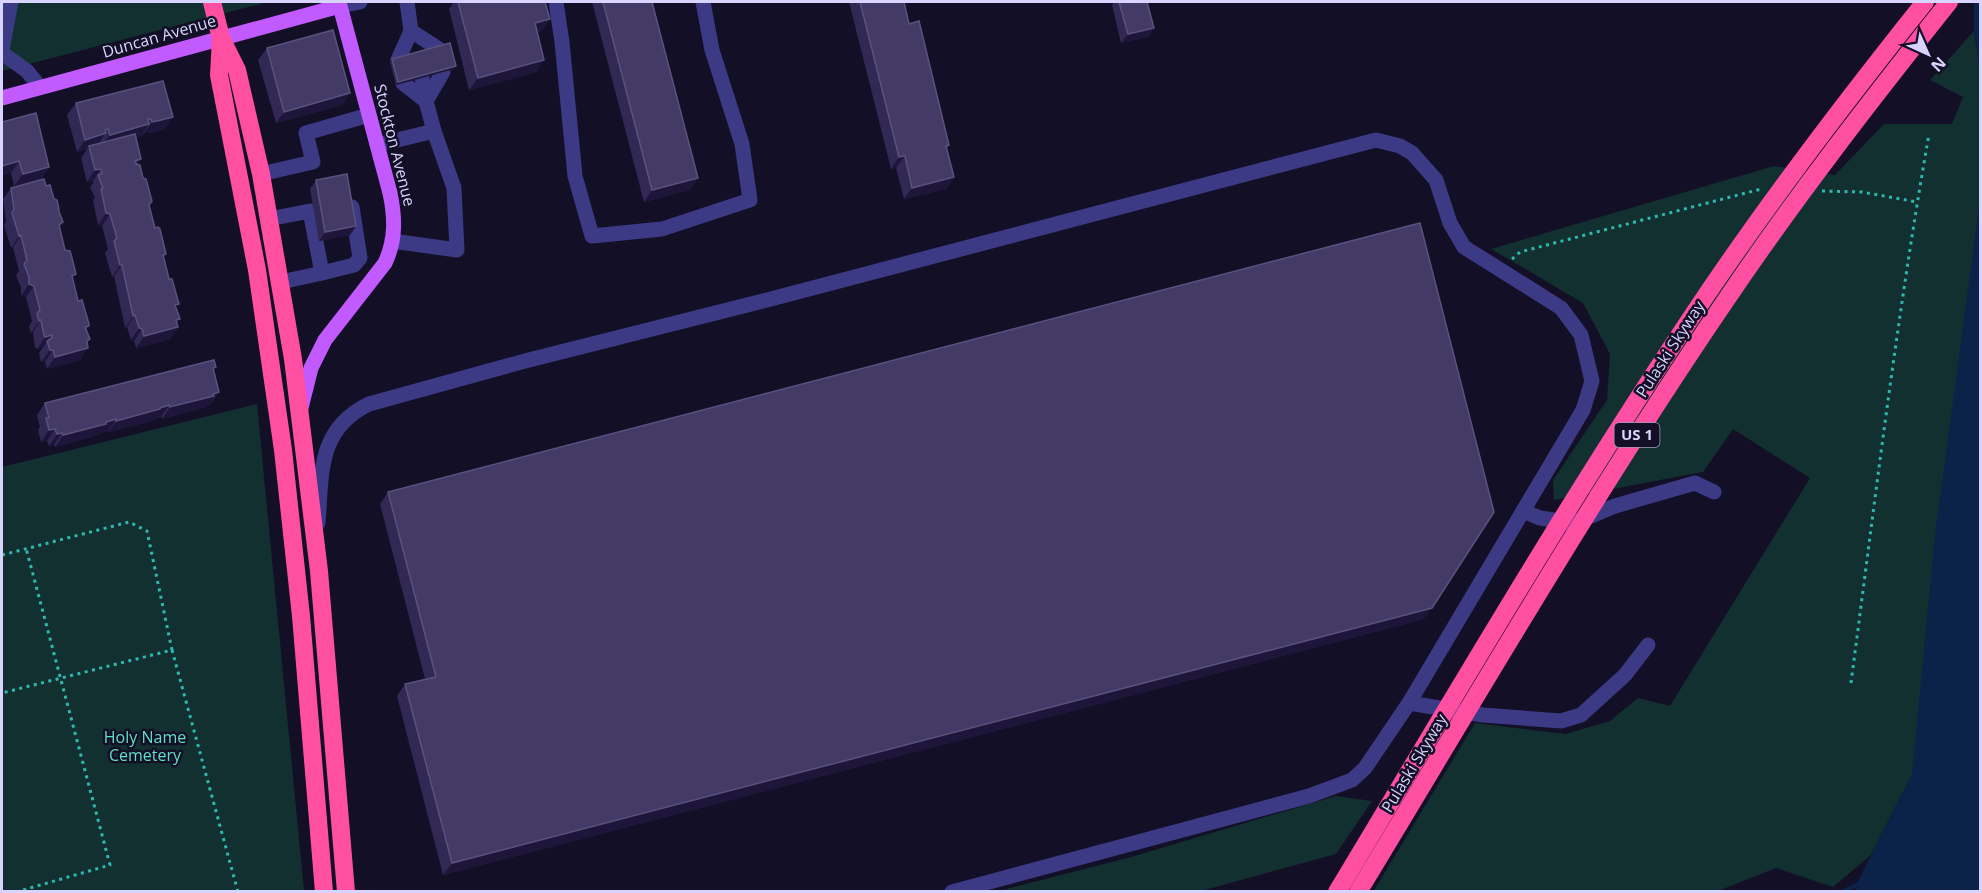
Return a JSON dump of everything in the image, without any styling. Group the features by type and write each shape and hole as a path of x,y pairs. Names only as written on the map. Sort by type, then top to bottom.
{"highway":[{"path":"212,2 221,38 237,70 261,174 281,282 316,543 346,891"},
{"name":"Pulaski Skyway","path":"1336,891 1585,483 1678,338 1796,170 1925,2"},
{"name":"Pulaski Skyway","path":"1358,891 1601,493 1688,357 1754,259 1817,172 1949,2"},
{"path":"221,38 219,75 257,270 285,460 301,616 324,891"}],"main road":[{"name":"Duncan Avenue","path":"2,98 340,6"},
{"name":"Stockton Avenue","path":"300,412 314,360 326,340 381,269 392,241 394,209 340,6"}],"street":[{"path":"2,49 11,2"},
{"name":"Duncan Avenue","path":"340,6 360,2"},
{"path":"407,2 416,55"},
{"path":"556,2 575,176 592,236 662,229 750,200 742,144 712,50 703,2"},
{"path":"411,31 439,49"},
{"path":"398,60 411,31"},
{"path":"2,53 27,71 40,87"},
{"path":"426,101 443,72"},
{"path":"392,241 457,250 454,188 434,131 422,78"},
{"path":"403,83 426,101"},
{"path":"261,174 313,162 306,133 369,115"},
{"path":"377,145 434,131"},
{"path":"316,543 326,450 332,435 340,424 356,410 369,404 1376,140 1400,146 1412,153 1436,180 1450,223 1464,248 1561,308 1581,336 1592,381 1584,410 1409,703 1365,768 1352,780 1309,796 952,891"},
{"path":"281,282 354,266 360,258 349,187"},
{"path":"269,219 310,211 322,273"},
{"path":"1523,512 1540,518 1575,523 1615,506 1695,483 1714,492"},
{"path":"1409,703 1483,715 1561,721 1581,715 1625,675 1648,645"}],"path":[{"path":"1851,683 1917,202 1929,134"},
{"path":"1499,270 1520,252 1738,194 1765,189"},
{"path":"1818,190 1862,192 1917,202"},
{"path":"2,555 129,522 147,531 172,650 238,891"},
{"path":"16,891 110,865 27,548"},
{"path":"2,693 172,650"}],"green space":[{"path":"2,2 268,2 2,71"},
{"path":"1974,31 1980,70 1980,199 1912,774 1871,855 1833,887 1776,868 1718,891 1373,892 1475,723 1566,734 1610,721 1638,698 1670,706 1810,478 1733,429 1703,472 1554,500 1553,480 1607,400 1610,354 1583,303 1491,249 1774,166 1835,175 1884,124 1952,124 1963,97 1930,80"},
{"name":"Holy Name Cemetery","path":"257,404 304,891 2,891 2,467"},
{"path":"1336,796 1372,801 1336,854 1201,891 999,891 1131,857"}],"water":[{"path":"1974,2 1980,2 1980,70 1974,31"},
{"path":"1980,199 1980,891 1857,891 1856,885 1912,774 1935,535"}],"building":[{"path":"458,2 545,2 550,19 535,23 544,60 478,78"},
{"path":"603,2 652,2 698,178 652,190"},
{"path":"860,2 904,2 909,24 919,21 949,145 946,146 954,177 912,188 905,156 899,157"},
{"path":"1119,2 1147,2 1154,28 1128,34"},
{"path":"333,30 350,93 284,112 267,48"},
{"path":"450,43 456,66 398,82 392,59"},
{"path":"163,81 173,117 152,122 148,119 149,124 110,135 108,129 105,130 106,133 85,140 76,103"},
{"path":"36,113 49,167 23,174 19,161 2,166 2,122"},
{"path":"135,134 141,159 135,161 140,165 143,178 146,179 152,201 149,205 155,228 160,229 166,254 163,255 179,304 175,305 180,319 176,320 178,327 144,336 135,315 133,316 122,265 120,265 114,241 117,238 110,214 106,213 101,189 103,188 98,175 102,173 101,169 95,170 89,146"},
{"path":"347,174 356,226 325,232 316,180"},
{"path":"44,179 46,186 50,185 54,199 57,200 63,222 59,225 65,250 70,251 72,258 76,274 72,276 78,301 82,300 89,324 85,327 90,339 87,341 88,348 55,357 47,341 52,338 52,335 45,337 41,320 39,321 37,314 40,310 34,286 29,284 24,264 27,260 21,235 19,236 12,213 14,209 11,188"},
{"path":"1420,223 1494,512 1432,608 452,863 405,684 436,677 388,492"},
{"path":"214,360 216,367 213,368 219,392 213,394 214,396 170,407 169,405 63,435 62,433 57,434 55,429 49,430 45,403"}],"waterway":[{"path":"1843,892 1856,885"}]}
